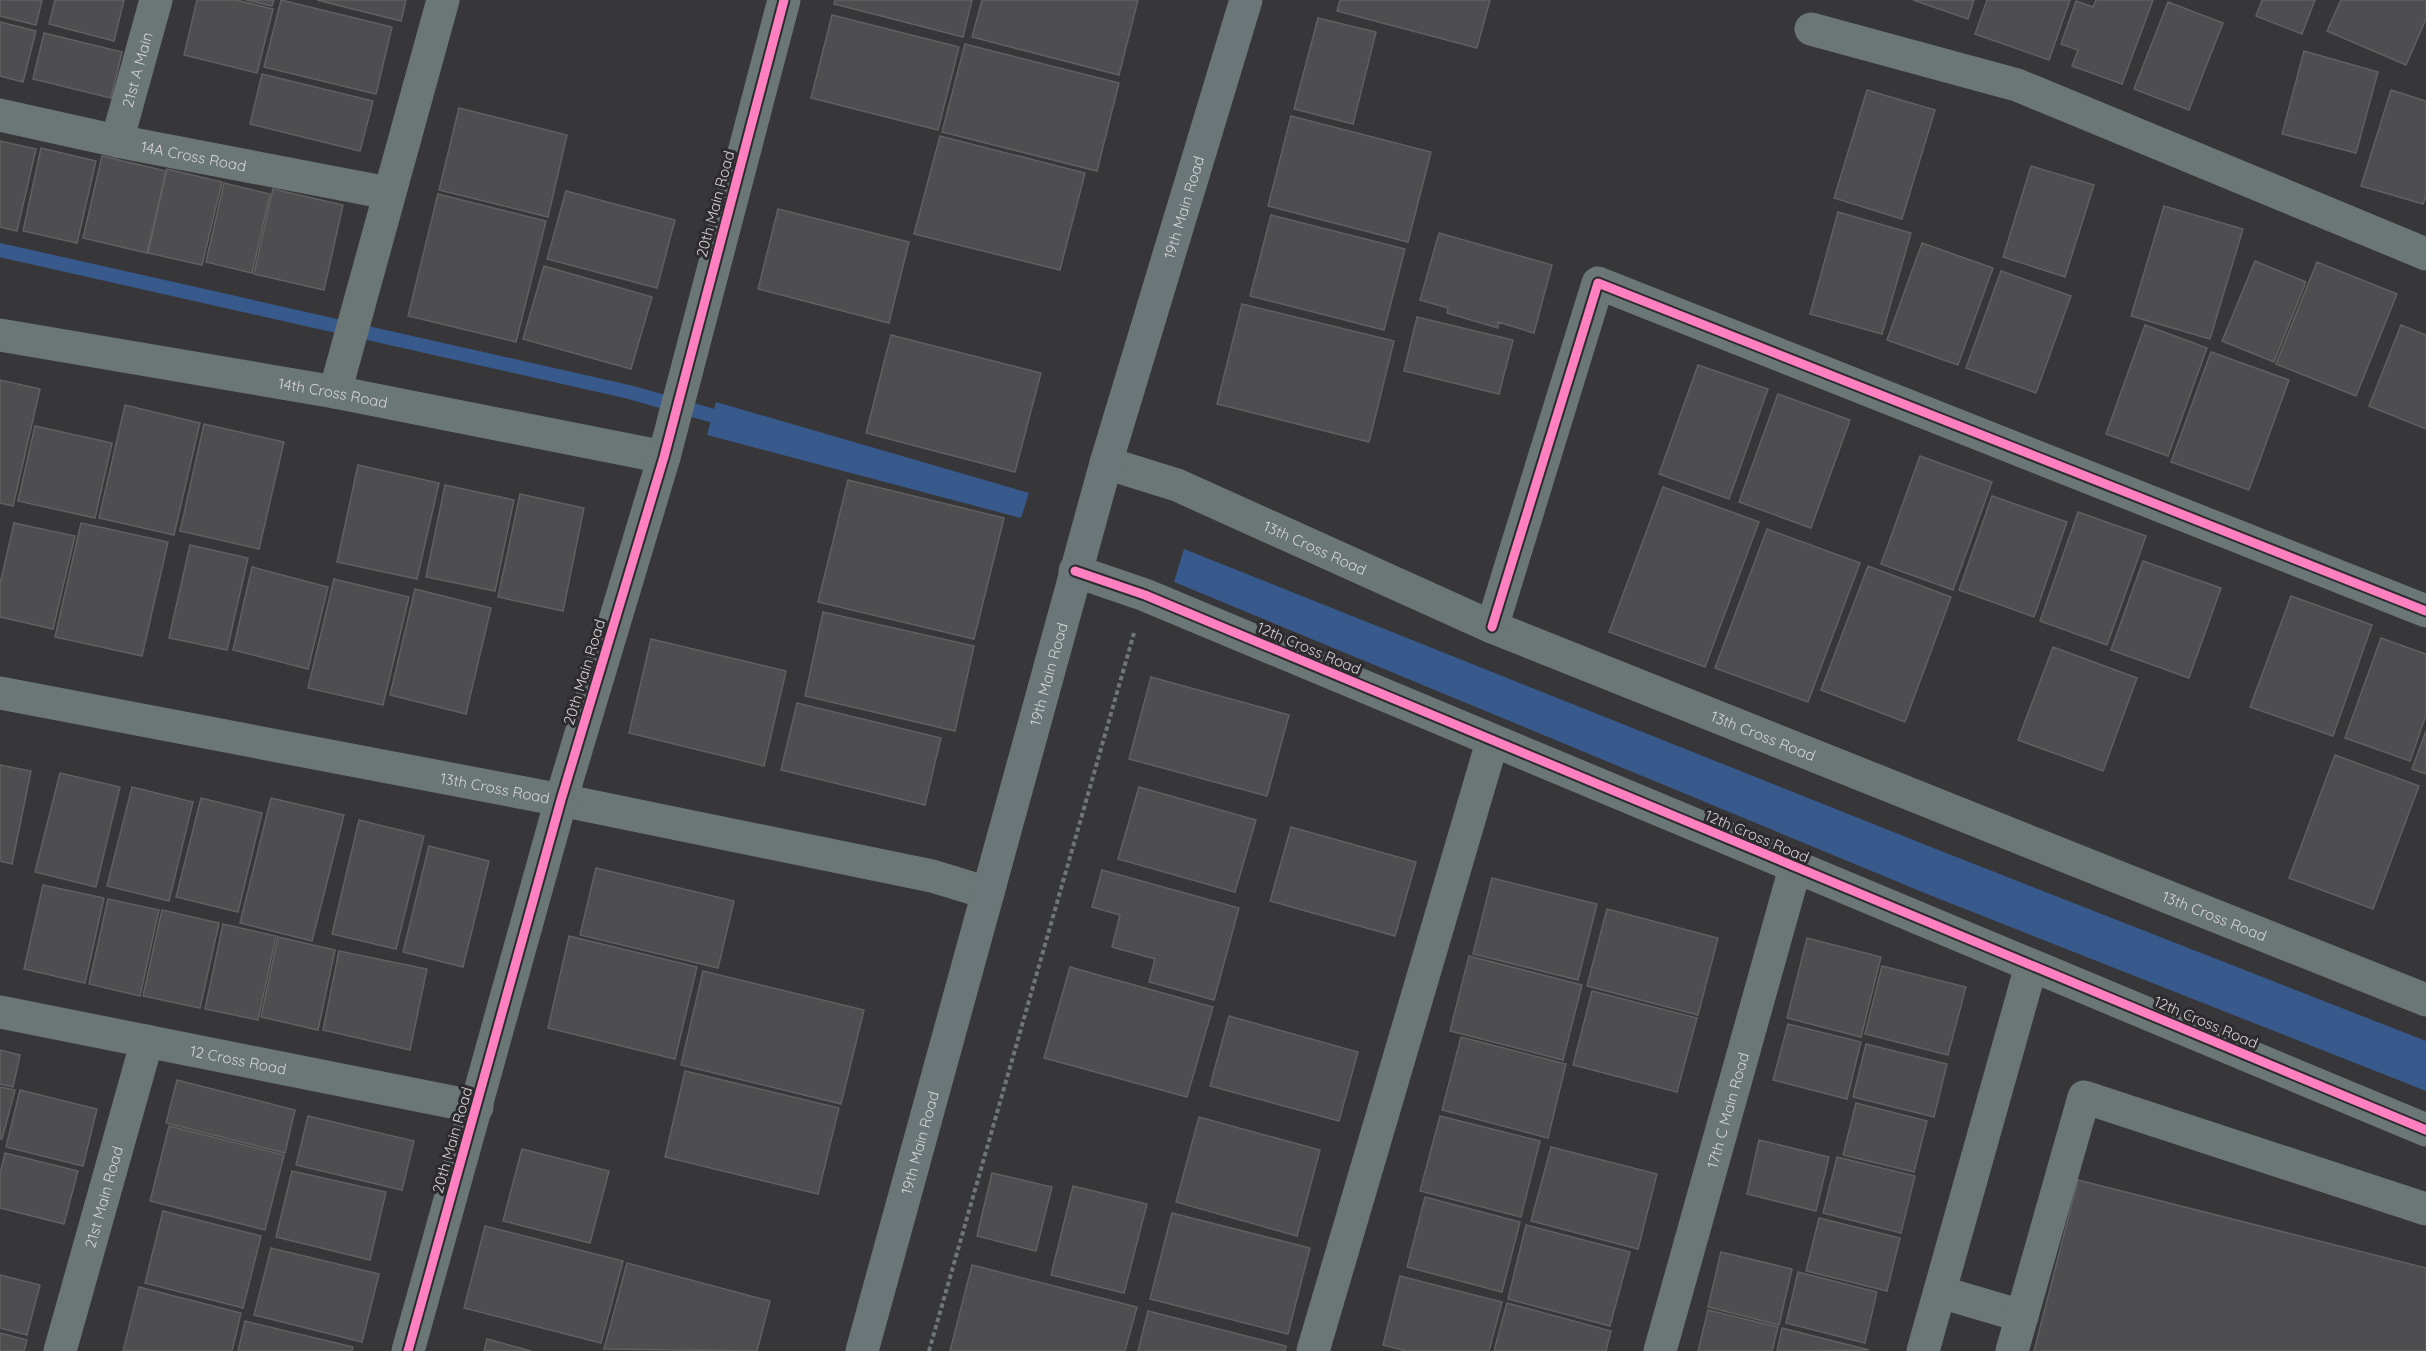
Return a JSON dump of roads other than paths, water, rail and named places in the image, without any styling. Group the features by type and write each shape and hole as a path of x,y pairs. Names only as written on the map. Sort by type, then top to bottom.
{"main road":[{"name":"19th Main Road","path":"862,1351 1078,560 1246,0"}],"street":[{"name":"21st A Main","path":"117,141 156,0"},
{"path":"335,392 443,0"},
{"name":"20th Main Road","path":"408,1351 561,800 664,457 784,0"},
{"path":"1811,28 2017,85 2426,254"},
{"name":"14A Cross Road","path":"0,115 117,141 388,194"},
{"path":"1492,627 1598,283 2426,611"},
{"name":"14th Cross Road","path":"0,334 335,392 664,457"},
{"name":"13th Cross Road","path":"1106,463 1177,485 1492,627 2426,1000"},
{"name":"12th Cross Road","path":"1078,560 1145,596 2426,1130"},
{"name":"13th Cross Road","path":"0,693 561,800 932,876 988,893"},
{"path":"1312,1351 1492,742"},
{"name":"17th C Main Road","path":"1660,1351 1795,868"},
{"path":"1923,1351 2031,966"},
{"name":"12 Cross Road","path":"0,1012 477,1107"},
{"name":"21st Main Road","path":"60,1351 147,1041"},
{"path":"2012,1351 2084,1097 2426,1209"},
{"path":"1940,1292 2022,1316"}],"water":[{"path":"716,402 1029,493 1021,518 707,435"},
{"path":"1184,549 1941,851 2426,1041 2426,1091 1927,894 1174,582"}],"waterway":[{"path":"0,250 629,392 728,420"}]}
